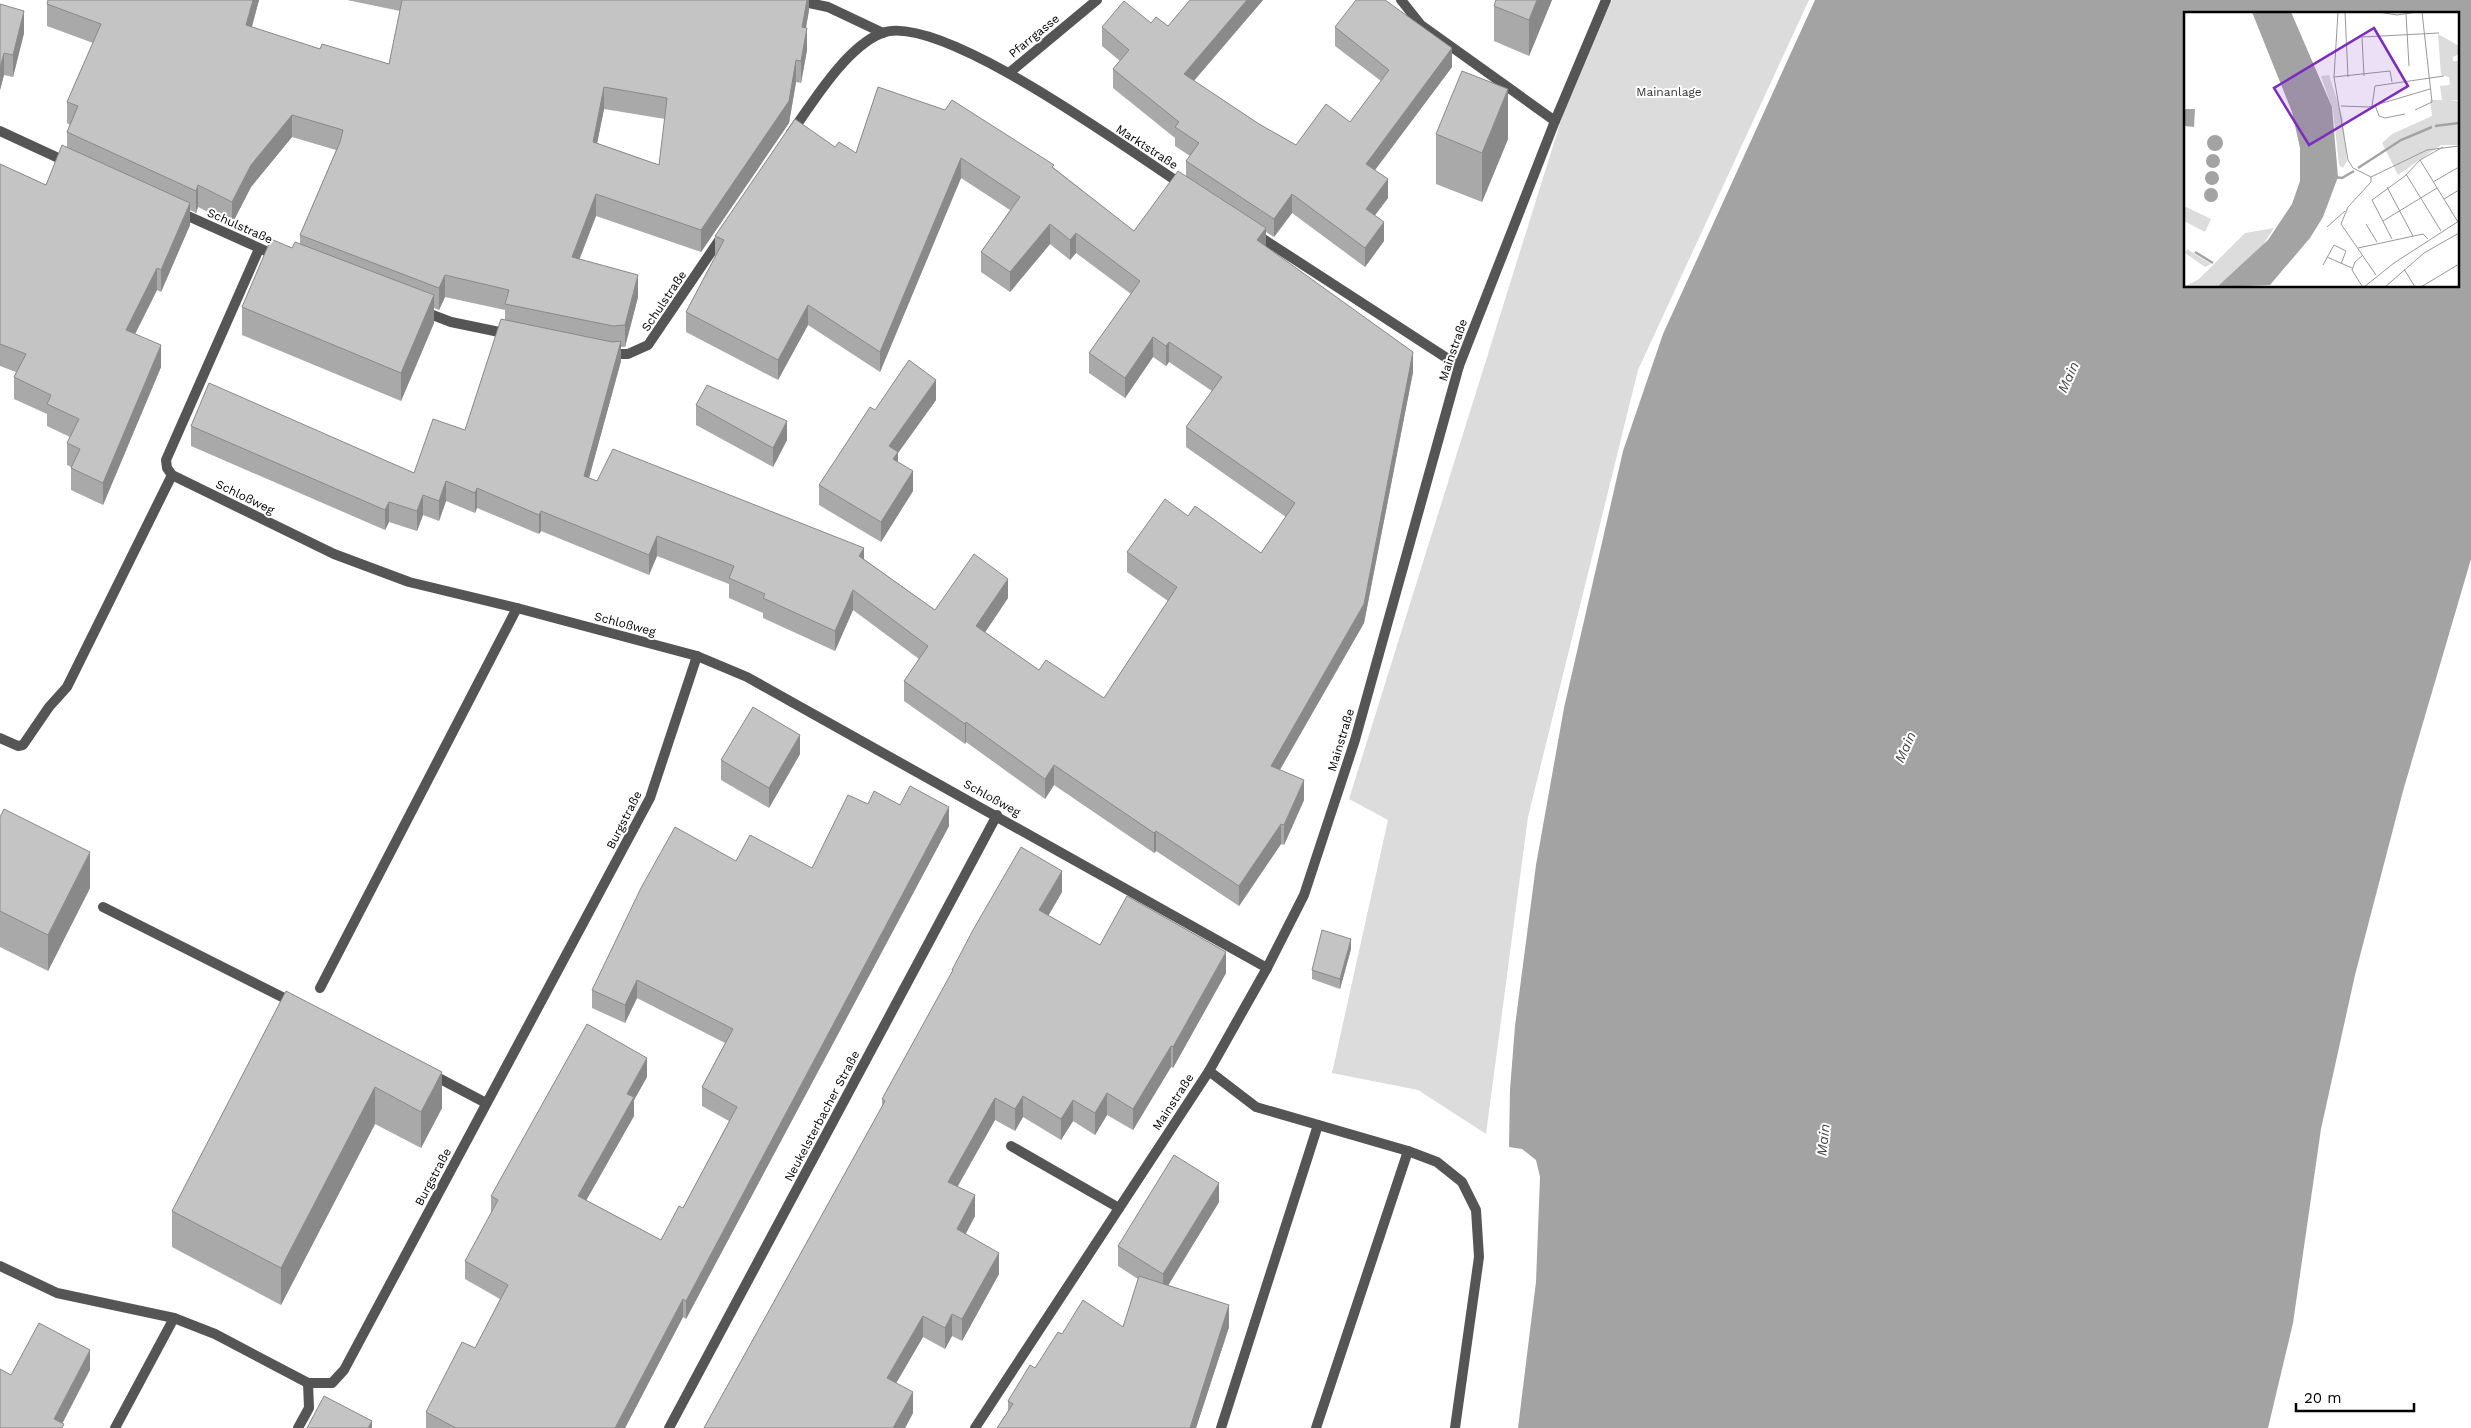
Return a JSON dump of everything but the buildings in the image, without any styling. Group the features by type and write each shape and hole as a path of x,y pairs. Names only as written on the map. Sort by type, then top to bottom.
{"street":[{"path":"795,0 828,3 883,32"},
{"name":"Pfarrgasse","path":"1009,72 1097,0"},
{"path":"1400,0 1421,25 1555,121"},
{"name":"Mainstraße","path":"975,1428 1208,1071 1267,968 1304,896 1355,740 1458,366 1555,121 1606,0"},
{"name":"Marktstraße","path":"883,32 900,31 951,44 1009,72 1190,190"},
{"path":"784,143 834,75 866,42 883,32"},
{"path":"0,132 80,168"},
{"name":"Schulstraße","path":"170,208 260,249 287,259"},
{"name":"Schulstraße","path":"594,351 613,355 628,354 648,346 730,224"},
{"path":"1247,228 1458,366"},
{"path":"0,738 18,746 23,745 49,706 67,687 172,475 167,468 166,460 260,249"},
{"path":"414,308 451,322 517,336"},
{"name":"Schloßweg","path":"172,475 334,554 410,582 517,608 697,656 747,677 998,815 1267,968"},
{"path":"320,988 517,608"},
{"name":"Burgstraße","path":"0,1266 56,1293 174,1318 216,1334 308,1382 332,1383 344,1370 650,798 697,656"},
{"name":"Neukelsterbacher Straße","path":"669,1428 998,815"},
{"path":"103,907 308,1010"},
{"path":"419,1067 486,1103"},
{"path":"1208,1071 1256,1107 1408,1151 1437,1162 1462,1182 1476,1210 1479,1257 1455,1428"},
{"path":"1221,1428 1318,1125"},
{"path":"1011,1146 1119,1208"},
{"path":"1316,1428 1408,1151"},
{"path":"115,1428 174,1318"},
{"path":"298,1428 309,1408 308,1382"}],"green space":[{"name":"Mainanlage","path":"1612,0 1809,0 1638,370 1528,817 1486,1134 1418,1090 1332,1073 1388,820 1349,799 1562,117"}],"water":[{"name":"Main","path":"1815,0 2471,0 2471,559 2403,791 2355,975 2321,1129 2293,1323 2268,1428 1518,1428 1536,1282 1540,1177 1536,1160 1522,1149 1509,1147 1510,1090 1515,1026 1536,865 1564,708 1623,451 1663,334"}]}
